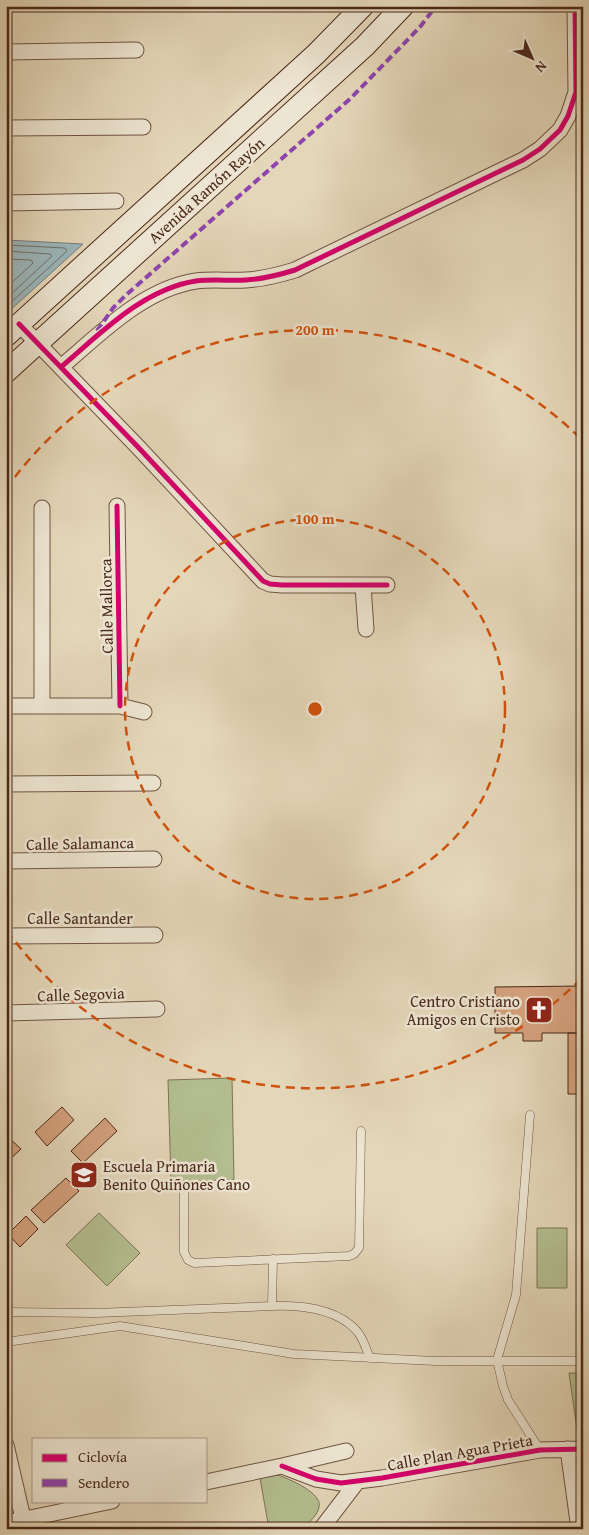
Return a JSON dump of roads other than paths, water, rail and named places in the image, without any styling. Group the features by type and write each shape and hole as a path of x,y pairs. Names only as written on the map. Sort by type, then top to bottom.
{"main road":[{"name":"Avenida Ramón Rayón","path":"13,330 316,54 363,6"},
{"name":"Avenida Ramón Rayón","path":"6,372 365,46 403,6"}],"street":[{"path":"61,367 135,307 155,295 176,286 197,281 248,280 295,270 523,160 540,149 560,130 580,92 575,6"},
{"path":"6,52 136,50"},
{"path":"6,128 143,127"},
{"path":"6,202 116,201"},
{"path":"13,330 38,344 264,581 270,584 282,585 387,585"},
{"name":"Calle Mallorca","path":"117,506 120,706"},
{"path":"42,508 42,706"},
{"path":"363,586 366,629"},
{"path":"6,706 120,706 144,712"},
{"path":"6,784 153,783"},
{"name":"Calle Salamanca","path":"6,861 154,859"},
{"name":"Calle Santander","path":"6,936 154,934"},
{"name":"Calle Segovia","path":"6,1014 156,1009"},
{"path":"6,1445 25,1524"},
{"path":"575,1449 579,1529"},
{"name":"Calle Plan Agua Prieta","path":"282,1466 316,1479 341,1483 357,1482 540,1450 575,1449"},
{"path":"208,1482 346,1451"},
{"path":"320,1529 357,1482"},
{"path":"6,1523 25,1524 108,1502"}],"lane":[{"path":"530,1115 516,1295 497,1360 508,1400 540,1450"},
{"path":"184,1193 184,1252 188,1260 194,1263 349,1256 354,1254 359,1248 361,1131"},
{"path":"272,1306 273,1259"},
{"path":"6,1312 96,1313 290,1305 314,1308 342,1319 358,1331 370,1358"},
{"path":"6,1342 120,1326 294,1354 436,1360 583,1361"}],"water":[{"path":"6,240 83,244 6,314"}],"place":[{"name":"Centro Cristiano Amigos en Cristo","path":"539,1010"},
{"name":"Escuela Primaria Benito Quiñones Cano","path":"84,1175"}]}
